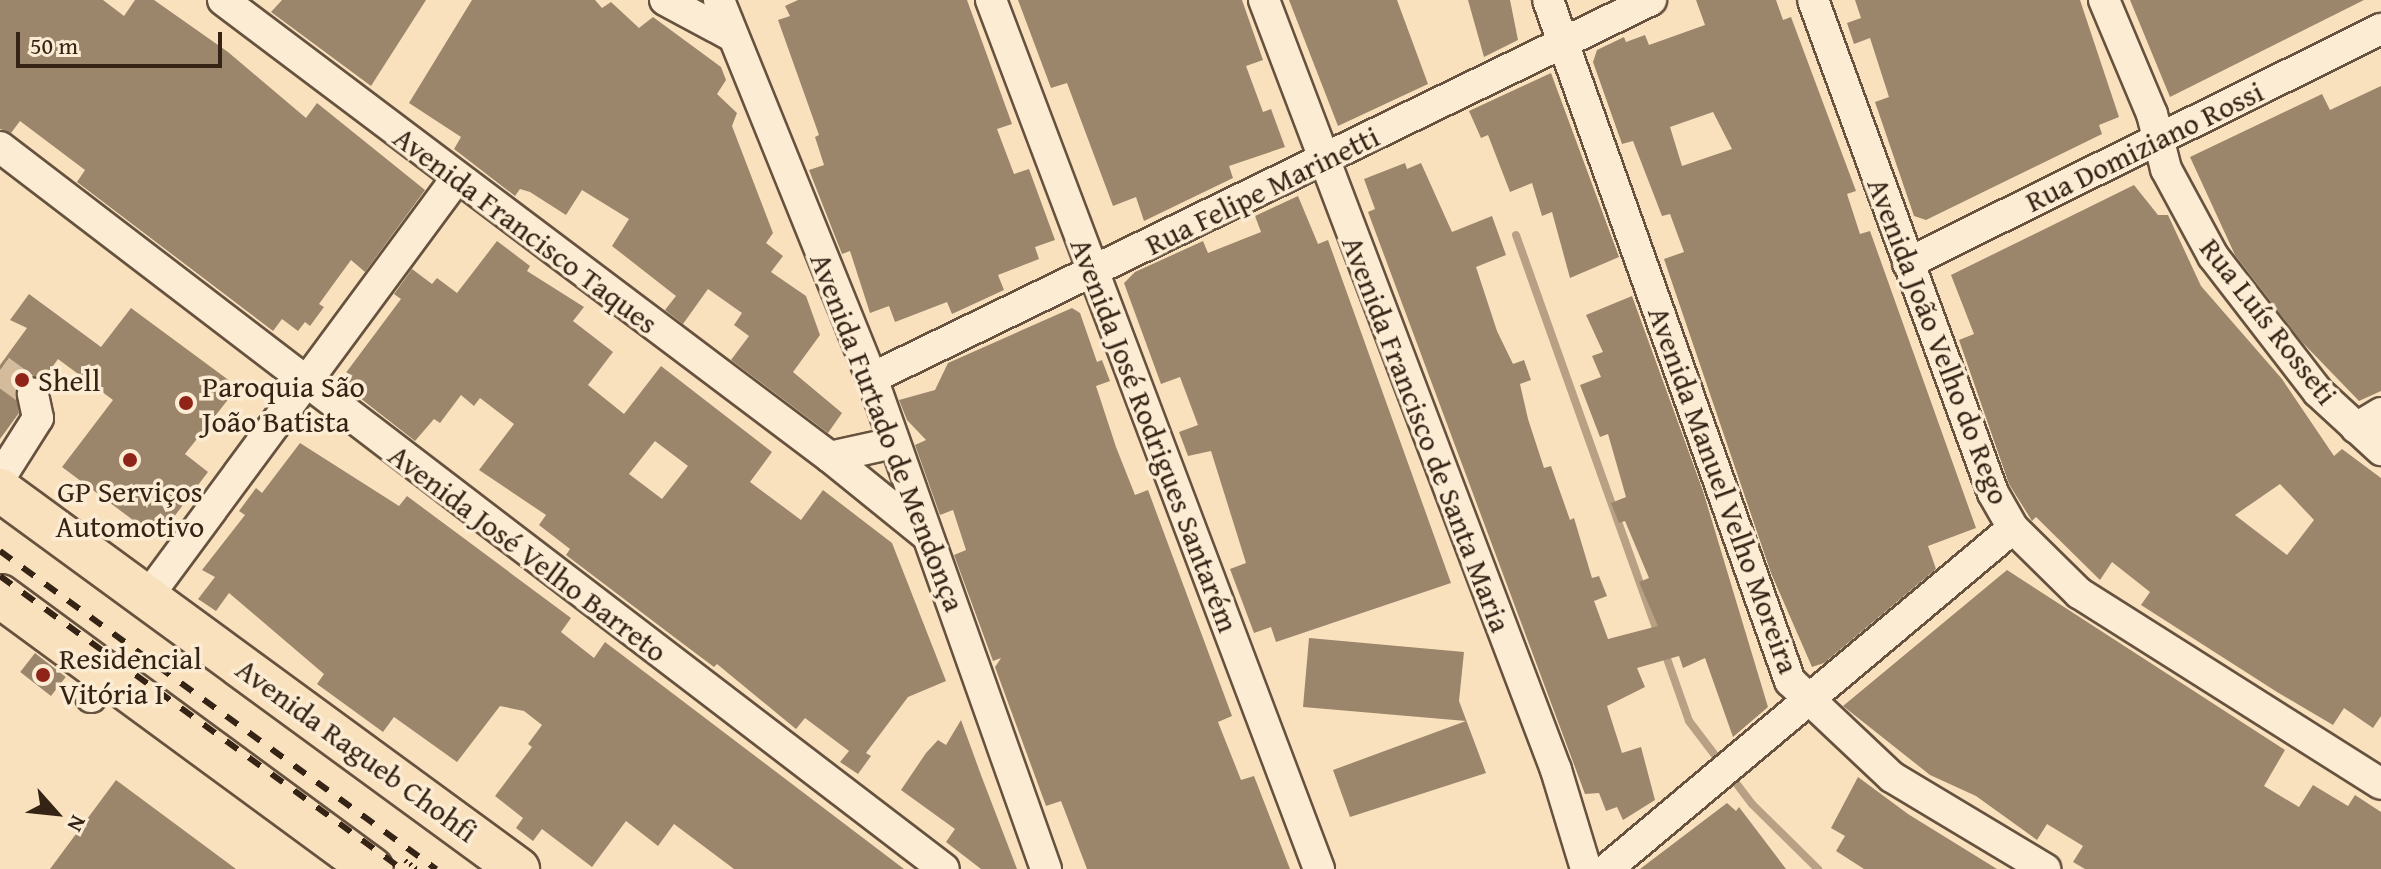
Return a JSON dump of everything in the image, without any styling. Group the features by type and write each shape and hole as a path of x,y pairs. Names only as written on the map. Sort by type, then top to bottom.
{"highway":[{"name":"Avenida Ragueb Chohfi","path":"0,490 518,869"},
{"path":"0,596 99,685 371,869"}],"street":[{"name":"Avenida Francisco Taques","path":"223,0 456,179 830,457 926,535"},
{"path":"665,0 732,36"},
{"name":"Avenida Furtado de Mendonça","path":"719,0 872,378 1046,869"},
{"name":"Avenida José Rodrigues Santarém","path":"991,0 1319,869"},
{"name":"Avenida Francisco de Santa Maria","path":"1264,0 1322,160 1556,770 1586,869"},
{"name":"Avenida Manuel Velho Moreira","path":"1548,0 1790,681 1808,702 1892,777 2045,869"},
{"name":"Rua Felipe Marinetti","path":"872,378 1651,0"},
{"name":"Avenida João Velho do Rego","path":"1813,0 1993,493 2013,528 2079,593 2381,784"},
{"name":"Rua Luís Rosseti","path":"2104,0 2159,138 2166,169 2213,256 2318,392 2369,421 2381,450"},
{"name":"Rua Domiziano Rossi","path":"1908,263 2381,29"},
{"name":"Avenida José Velho Barreto","path":"0,147 307,386 944,869"},
{"path":"148,596 307,386 456,179"},
{"path":"0,478 38,418 33,394"},
{"path":"830,457 884,445 892,437"},
{"path":"1607,869 2013,528"}],"building":[{"path":"0,0 103,0 124,16 135,0 154,0 228,52 306,118 317,103 425,190 365,272 351,260 319,304 324,307 310,326 305,322 298,331 282,319 273,331 77,182 85,170 20,121 11,133 0,129"},
{"path":"282,0 426,0 371,86 271,12"},
{"path":"472,0 595,0 602,8 611,2 639,28 653,17 721,67 726,80 717,94 737,113 732,126 773,233 766,243 783,256 771,272 806,296 820,335 793,372 842,413 828,433 731,360 749,336 734,325 742,313 708,289 683,324 665,310 676,296 612,246 629,219 582,190 566,215 530,192 520,189 515,196 454,149 461,137 409,103"},
{"path":"798,0 967,0 1012,124 997,129 1014,174 1029,169 1055,240 1035,247 1039,259 998,275 1004,290 952,314 947,302 895,322 889,306 870,313 850,251 842,254 809,170 824,165 815,137 819,135 778,20 790,16 785,6"},
{"path":"1018,0 1242,0 1263,60 1246,66 1263,112 1271,109 1285,147 1229,166 1233,178 1144,221 1136,197 1113,206 1067,83 1051,88"},
{"path":"1289,0 1397,0 1428,84 1338,126"},
{"path":"1468,0 1510,0 1518,40 1484,57"},
{"path":"1696,0 1776,0 1783,20 1791,17 1856,191 1847,194 1860,234 1870,231 1976,528 1928,546 1936,569 1824,663 1812,667 1771,573 1664,259 1684,252 1670,214 1662,216 1633,141 1622,144 1593,62 1597,50 1624,37 1626,42 1645,35 1649,45 1705,25","holes":["1713,112 1732,149 1682,166 1670,127"]},
{"path":"1855,0 2080,0 2119,117 2099,125 2102,134 1926,220 1914,216 1875,102 1889,97 1870,38 1854,44 1847,23 1861,18"},
{"path":"2130,0 2364,0 2170,97"},
{"path":"1551,73 1619,257 1570,278 1552,212 1542,216 1532,183 1510,192 1488,135 1481,138 1469,111"},
{"path":"2381,86 2381,391 2359,401 2302,342 2235,255 2190,157 2322,94 2330,110"},
{"path":"1405,163 1407,169 1421,163 1452,232 1492,216 1506,255 1476,267 1497,331 1513,364 1524,360 1531,380 1520,384 1528,419 1544,468 1551,466 1570,520 1574,518 1592,578 1599,576 1607,596 1594,601 1608,639 1658,626 1639,582 1649,578 1625,521 1619,523 1611,503 1626,497 1608,434 1600,437 1580,385 1601,377 1592,356 1603,352 1586,315 1632,296 1703,491 1768,707 1733,737 1705,658 1683,668 1679,656 1637,668 1645,687 1607,706 1622,753 1641,747 1655,800 1623,820 1617,807 1606,811 1599,793 1585,794 1368,212 1375,209 1364,179"},
{"path":"2134,185 2158,215 2168,215 2201,286 2282,379 2334,456 2342,449 2381,478 2381,716 2373,728 2344,708 2333,725 2277,692 2141,605 2150,592 2112,562 2100,580 2036,517 2032,521 2009,484 1959,340 1974,334 1951,275","holes":["2280,484 2314,520 2287,555 2235,515"]},
{"path":"1298,196 1318,244 1328,240 1451,583 1276,642 1271,627 1254,633 1230,569 1246,563 1211,451 1188,456 1179,432 1198,425 1180,377 1161,384 1124,283 1135,272 1203,241 1208,253 1261,232 1255,216"},
{"path":"497,241 530,266 527,271 584,307 573,321 613,352 588,385 624,414 661,366 772,452 750,482 801,520 823,490 892,543 946,681 908,697 866,753 871,756 858,774 840,762 849,751 805,718 796,729 717,664 714,667 566,555 570,549 539,525 546,515 479,470 514,424 480,398 474,406 461,395 440,423 434,419 415,441 346,387 345,374 401,299 394,294 412,269 432,284 437,278 457,293","holes":["655,441 688,466 662,499 629,474"]},
{"path":"29,294 101,347 131,308 238,387 185,454 208,472 164,530 151,521 145,529 62,467 113,400 58,359 43,380 30,376 20,381 16,389 19,413 0,439 0,365 27,328 10,320"},
{"path":"1072,308 1080,313 1097,362 1102,360 1110,381 1096,386 1116,447 1135,495 1148,490 1232,716 1218,722 1241,780 1254,776 1290,869 1087,869 1061,801 1046,806 995,667 1001,658 993,661 954,555 966,550 953,510 940,515 915,445 926,440 907,420 899,400 935,390 948,363"},
{"path":"300,443 399,506 407,496 571,618 561,632 594,658 605,642 904,869 734,869 674,824 658,846 626,821 592,867 542,829 533,841 516,828 523,818 495,796 532,747 528,744 542,725 524,711 500,706 457,762 394,717 383,732 317,684 324,674 229,593 216,611 198,599 215,577 202,570 245,515 239,511 256,488 262,493"},
{"path":"2007,570 2285,750 2264,786 2299,807 2313,785 2348,806 2355,795 2381,812 2381,869 2085,869 2073,862 2083,846 2047,824 2037,840 1976,796 1930,775 1843,706"},
{"path":"1309,638 1464,652 1459,701 1486,773 1350,817 1333,770 1466,721 1303,707"},
{"name":"Residencial Vitória I","path":"35,653 66,677 51,696 20,672"},
{"path":"961,720 1017,869 981,869 946,842 955,829 901,790 926,753 938,740 946,745"},
{"path":"1858,777 1908,814 1997,869 1864,869 1836,851 1845,836 1831,828"},
{"path":"116,780 236,869 50,869"},
{"path":"1727,803 1736,811 1739,807 1786,869 1640,869"}],"waterway":[{"path":"1516,235 1659,637"},
{"path":"1664,650 1689,721 1752,804 1818,869"}],"tunnel":[{"path":"0,370 33,394"}],"railway":[{"path":"0,551 436,869"},
{"path":"0,576 402,869"}],"place":[{"name":"Shell","path":"22,380"},
{"name":"Paroquia São João Batista","path":"186,403"},
{"name":"GP Serviços Automotivo","path":"130,460"},
{"name":"Residencial Vitória I","path":"43,675"}]}
